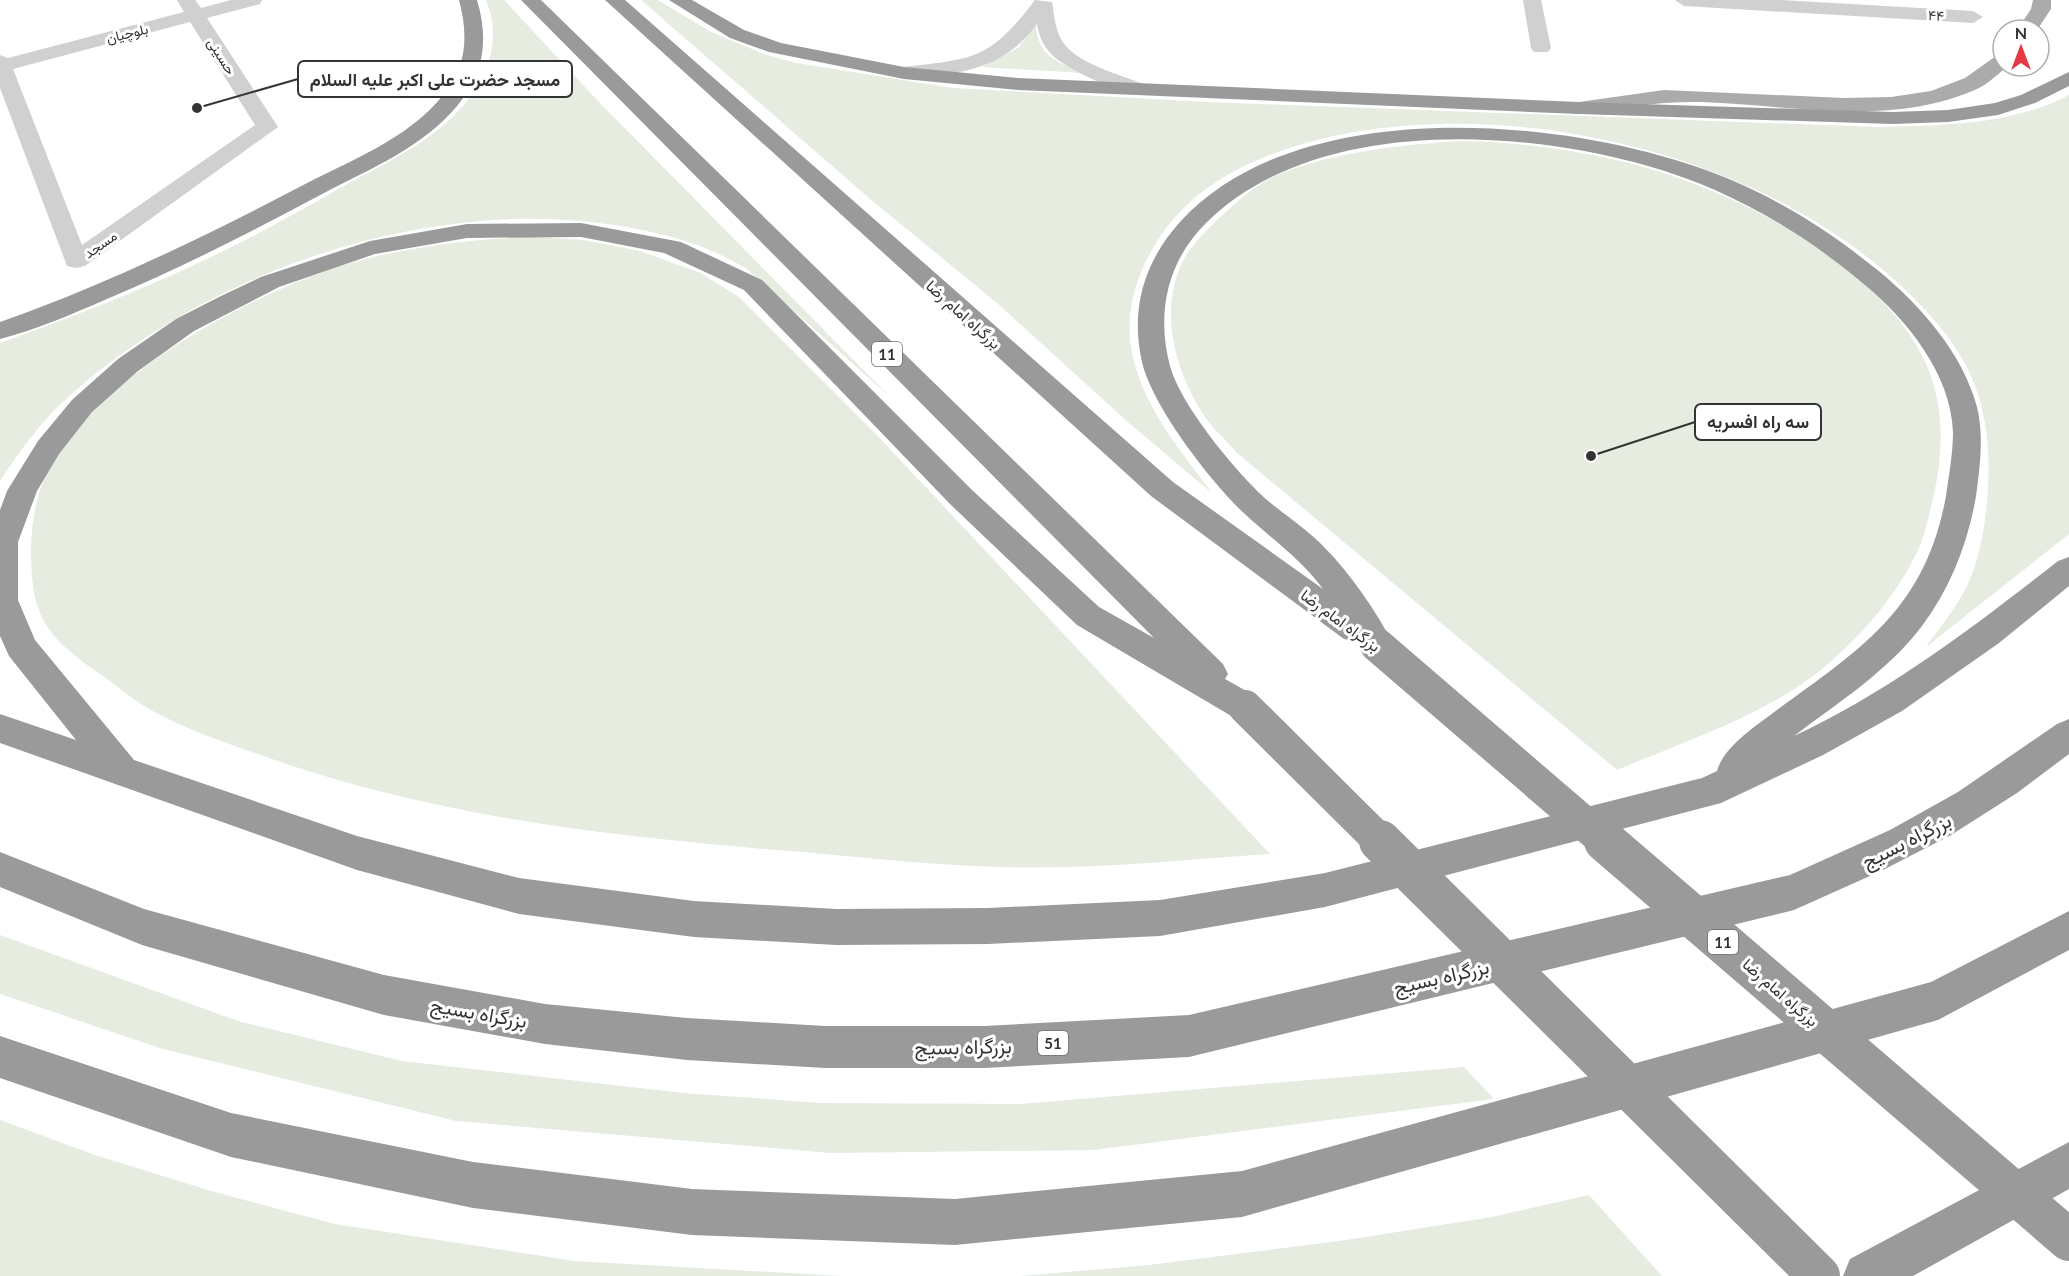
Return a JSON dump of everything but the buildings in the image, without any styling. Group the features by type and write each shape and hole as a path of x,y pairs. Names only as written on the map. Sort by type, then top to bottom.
{"highway":[{"path":"0,331 107,290 208,245 390,147 425,123 448,102 464,81 473,57 477,30 468,0"},
{"name":"11","path":"530,0 1819,1276"},
{"name":"بزرگراه امام رضا","path":"614,0 1161,489 1377,645 2069,1240"},
{"path":"678,0 737,34 776,48 904,73 953,80 1815,117 1948,116 1998,109 2028,99 2069,78"},
{"path":"1377,645 1316,557 1247,498 1166,392 1153,348 1150,309 1156,276 1175,241 1224,194 1260,172 1303,155 1353,143 1429,134 1472,132 1529,135 1672,167 1735,191 1779,212 1825,239 1862,267 1900,303 1926,334 1954,381 1967,422 1966,452 1955,527 1944,562 1921,603 1864,663 1779,728 1708,792"},
{"path":"121,769 21,647 2,600 3,542 22,491 48,448 82,406 128,365 185,325 230,301 270,282 370,248 467,231 581,230 628,237 672,247 753,285 961,497 1088,616 1245,707"},
{"path":"0,728 357,853 519,896 694,919 836,927 988,926 1160,918 1325,890 1708,792 1810,745 1890,701 1987,634 2069,569"},
{"name":"بزرگراه بسیج","path":"0,869 142,927 384,995 545,1024 687,1039 825,1047 984,1047 1189,1036 1794,892 1880,854 1956,815 2026,768 2069,734"},
{"path":"0,1057 231,1135 472,1185 692,1212 955,1222 1242,1194 1938,1000 2069,929"},
{"path":"1867,1276 2069,1164"}],"main road":[{"path":"2035,18 2041,9 2042,0"},
{"path":"1579,108 1664,96 1890,104 1930,99 1954,92 1976,83 1991,70"}],"street":[{"name":"بلوچیان","path":"0,64 191,8 254,0"},
{"path":"1532,0 1541,48"},
{"name":"۴۴","path":"1684,0 1973,17"},
{"path":"904,73 950,69 988,57 1012,42 1043,1"},
{"path":"1043,1 1051,40 1056,48 1074,61 1139,89"},
{"name":"حسینی","path":"191,8 267,127"},
{"name":"مسجد","path":"0,64 76,261 267,127"}],"shaded area":[{"path":"486,0 504,0 598,101 890,397 747,269 716,253 666,235 614,225 542,219 468,222 394,234 321,254 250,281 183,315 121,355 65,400 30,439 0,481 0,343 111,301 192,266 284,220 424,140 452,118 464,105 473,94 486,69 493,42 493,28"},
{"path":"641,0 658,0 711,32 764,54 796,63 953,88 1207,102 1877,127 1925,126 2000,118 2024,113 2069,95 2069,534 1926,647 1959,601 1973,573 1980,550 1989,475 1986,432 1981,405 1972,378 1958,351 1930,315 1898,283 1840,237 1773,198 1701,167 1624,144 1546,130 1467,124 1390,127 1317,140 1270,155 1226,176 1206,189 1187,204 1156,243 1142,270 1130,313 1130,343 1133,358 1146,396 1166,430 1212,493 1130,424 997,303 869,198"},
{"path":"1036,25 1040,44 1045,51 1057,61 1082,73 981,67 1018,48"},
{"path":"1461,141 1539,146 1616,160 1657,171 1743,205 1785,227 1826,253 1862,282 1893,314 1918,348 1933,383 1941,438 1938,476 1928,519 1913,561 1879,612 1852,642 1822,669 1775,701 1723,726 1617,770 1237,453 1201,411 1177,358 1171,320 1172,300 1175,281 1182,263 1202,236 1247,194 1282,173 1326,159 1393,147"},
{"path":"532,237 584,240 640,251 701,273 739,297 874,432 1270,854 1101,866 1033,868 974,866 658,839 461,810 332,778 269,758 178,724 143,705 82,661 55,636 39,610 34,593 31,551 36,506 51,465 76,430 110,396 150,364 194,334 240,308 332,269 412,249 472,241"},
{"path":"0,935 238,1021 402,1061 683,1093 821,1103 1020,1104 1464,1067 1494,1099 1094,1150 831,1153 456,1121 163,1049 0,994"},
{"path":"0,1120 95,1155 211,1191 335,1224 575,1261 841,1276 0,1276"},
{"path":"1589,1195 1662,1276 1020,1276 1149,1265 1346,1240 1492,1217"}],"place":[{"name":"مسجد حضرت علی اکبر علیه السلام","path":"197,108"},
{"name":"سه راه افسریه","path":"1591,456"}]}
